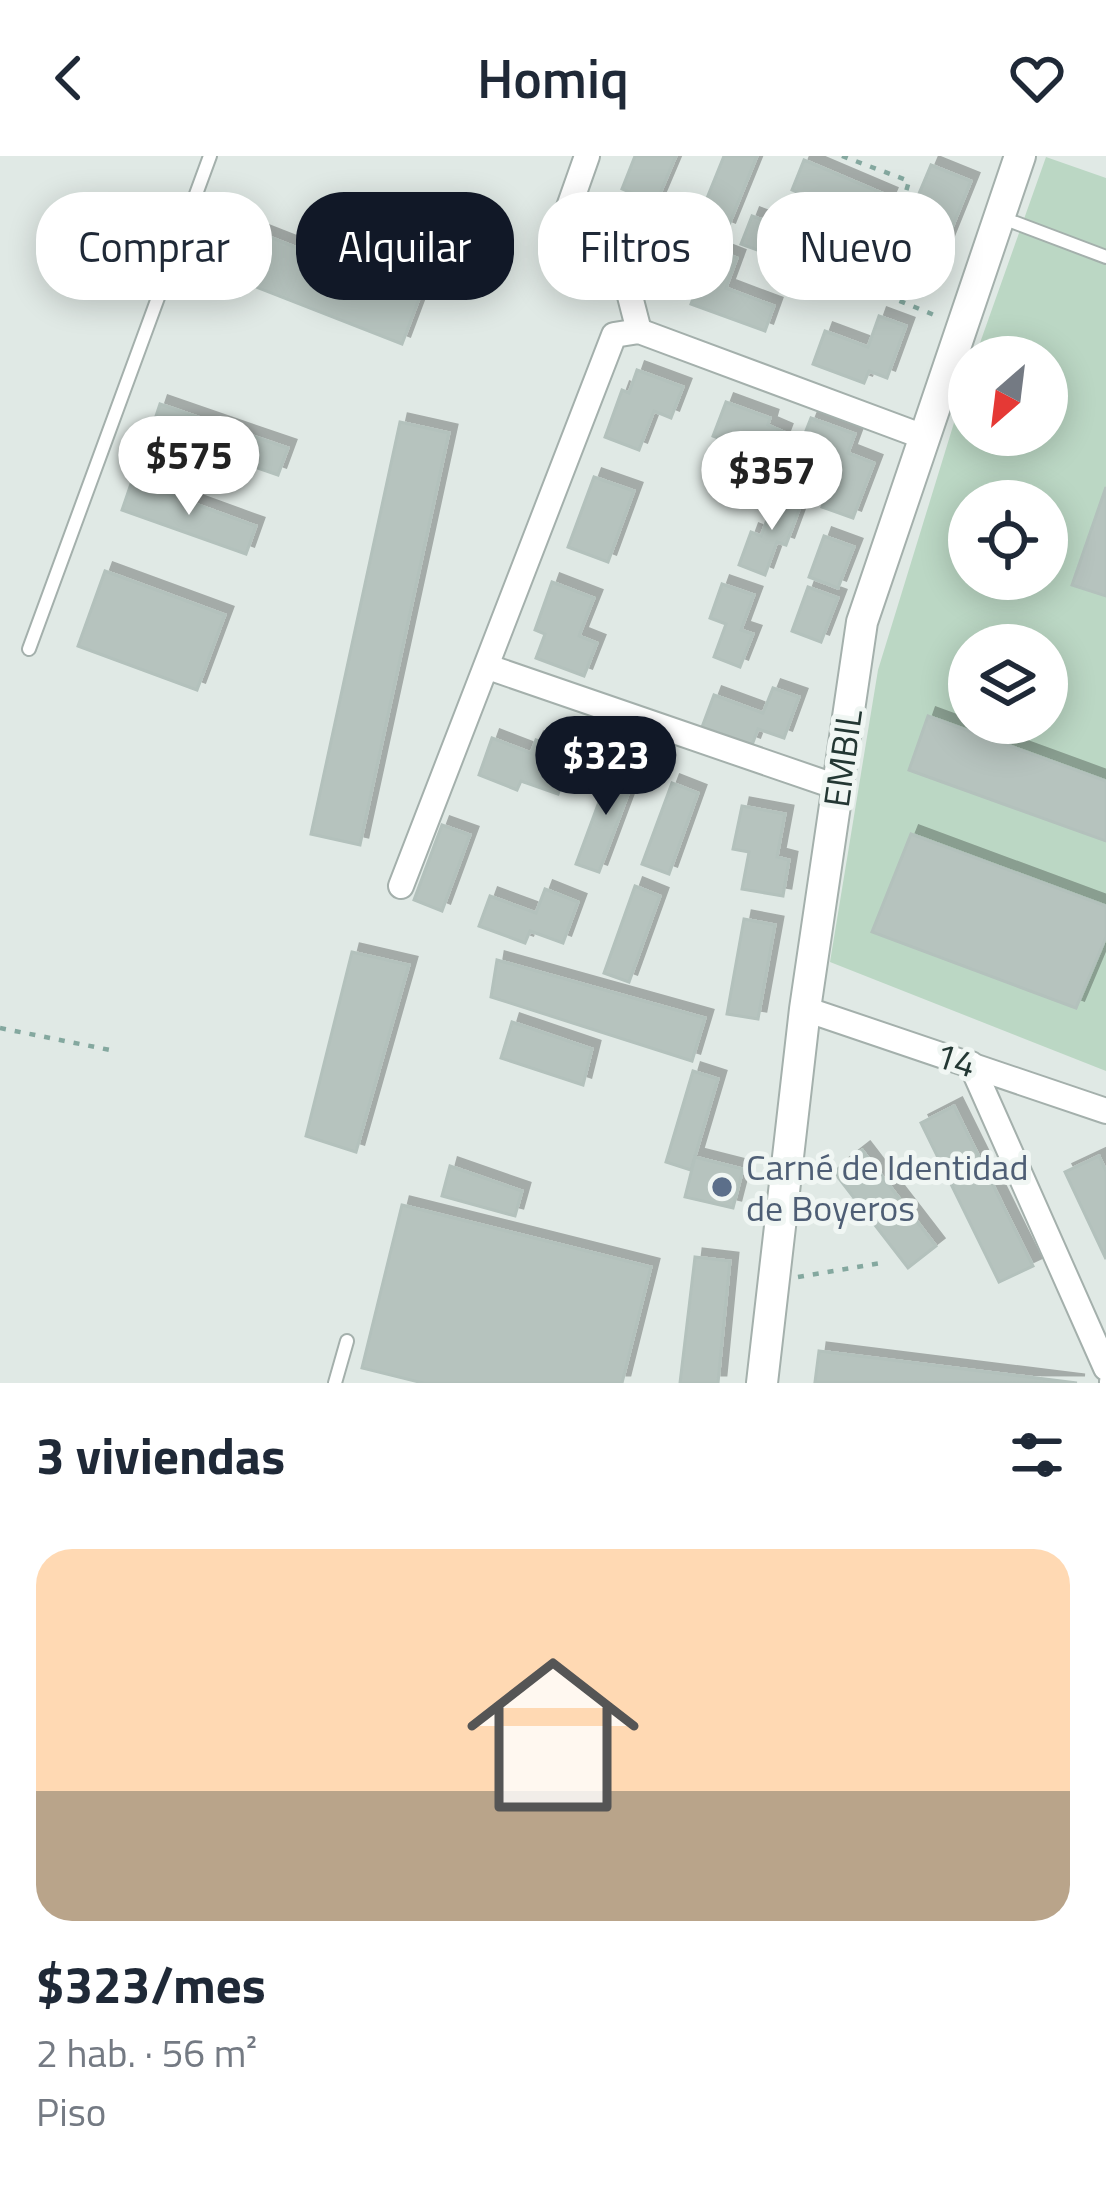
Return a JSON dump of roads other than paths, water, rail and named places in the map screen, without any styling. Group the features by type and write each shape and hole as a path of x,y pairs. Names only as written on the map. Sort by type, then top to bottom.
{"street":[{"path":"587,156 563,224 625,277 639,331"},
{"name":"EMBIL","path":"762,1383 805,1010 862,622 1019,156"},
{"path":"401,886 614,335 639,331 924,437"},
{"path":"488,667 837,787"},
{"name":"14","path":"805,1010 1106,1111"},
{"path":"971,1064 1106,1368"}],"lane":[{"path":"29,649 210,156"},
{"path":"998,217 1106,257"},
{"path":"335,1383 347,1341"}],"place":[{"name":"Carné de Identidad de Boyeros","path":"722,1187"}]}
